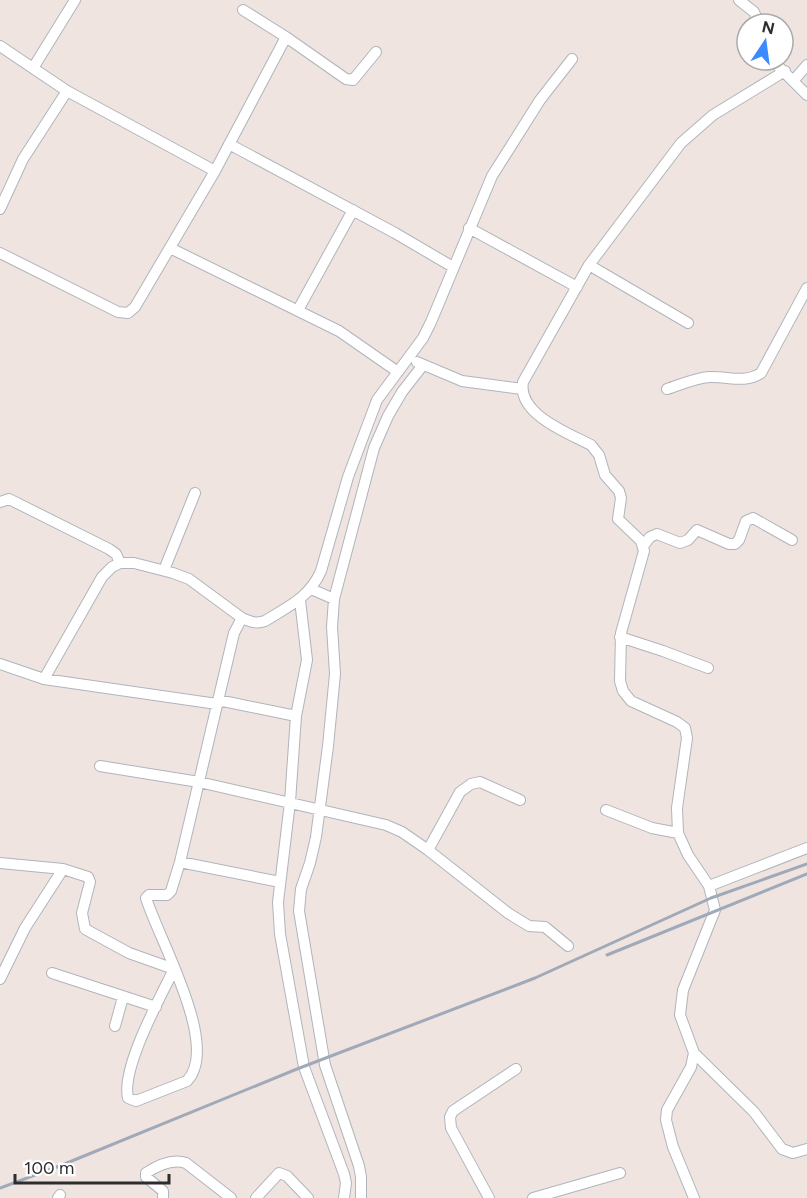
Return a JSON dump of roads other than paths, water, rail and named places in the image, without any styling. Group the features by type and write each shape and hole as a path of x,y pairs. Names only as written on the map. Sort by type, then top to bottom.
{"street":[{"path":"33,68 75,0"},
{"path":"739,0 754,12"},
{"path":"243,10 286,37 346,80 353,80 376,52"},
{"path":"0,253 118,312 128,313 135,307 215,171 286,37"},
{"path":"0,46 68,91 215,171"},
{"path":"344,1198 346,1183 344,1174 304,1067 280,934 278,902 280,882 305,805 334,674 332,627 321,571 348,477 377,400 431,322 492,176 540,100 572,59"},
{"path":"794,80 807,65"},
{"path":"807,95 785,72 713,115 681,143 589,265 523,382 522,389 525,401 550,424 597,449 605,475 620,491 618,519 644,545 620,637 620,681 623,691 631,701 685,728 687,738 676,808 678,833 688,855 709,886 716,910 694,960 680,1003 682,1024 694,1053 754,1112 782,1149 793,1153 807,1149"},
{"path":"0,209 23,159 68,91"},
{"path":"229,144 353,210 453,267"},
{"path":"298,310 353,210"},
{"path":"469,228 577,287"},
{"path":"170,248 339,331 398,372"},
{"path":"589,265 688,323"},
{"path":"667,388 711,377 745,380 761,373 807,288"},
{"path":"408,358 450,377 473,384 522,389"},
{"path":"324,595 374,448 402,392 423,365"},
{"path":"164,570 195,493"},
{"path":"0,502 9,499 109,549 116,554 120,563"},
{"path":"644,545 650,537 657,534 680,543 685,542 697,530 729,544 735,544 747,521 753,518 792,540"},
{"path":"44,679 102,578 112,567 120,563 134,563 189,579 242,618 259,623 300,600 324,595"},
{"path":"300,600 308,660 296,716 312,855 301,889 299,911 323,1059 359,1167 360,1198"},
{"path":"174,969 128,1076 126,1092 131,1100 135,1101 187,1081 194,1074 196,1065 193,1015 146,898 164,896 169,893 180,862 234,633 242,618"},
{"path":"620,637 708,668"},
{"path":"0,664 44,679 217,702 296,716"},
{"path":"100,766 199,782 386,825 402,832 428,850 508,913 529,926 544,927 568,946"},
{"path":"428,850 460,792 471,784 480,782 520,800"},
{"path":"606,810 651,828 678,833"},
{"path":"709,886 807,848"},
{"path":"180,862 280,882"},
{"path":"0,863 63,869 88,877 90,880 82,913 85,929 129,953 174,969"},
{"path":"0,979 25,928 63,869"},
{"path":"52,973 156,1007"},
{"path":"115,1026 123,997"},
{"path":"694,1053 691,1066 667,1110 666,1120 673,1147 694,1198"},
{"path":"489,1198 451,1128 450,1117 453,1111 516,1069"},
{"path":"163,1198 163,1191 146,1177 146,1173 172,1161 180,1161 186,1163 231,1198"},
{"path":"256,1198 279,1173 287,1176 308,1198"},
{"path":"533,1198 620,1173"}],"railway":[{"path":"0,1188 297,1069 535,978 711,898 807,864"},
{"path":"607,955 807,874"}]}
